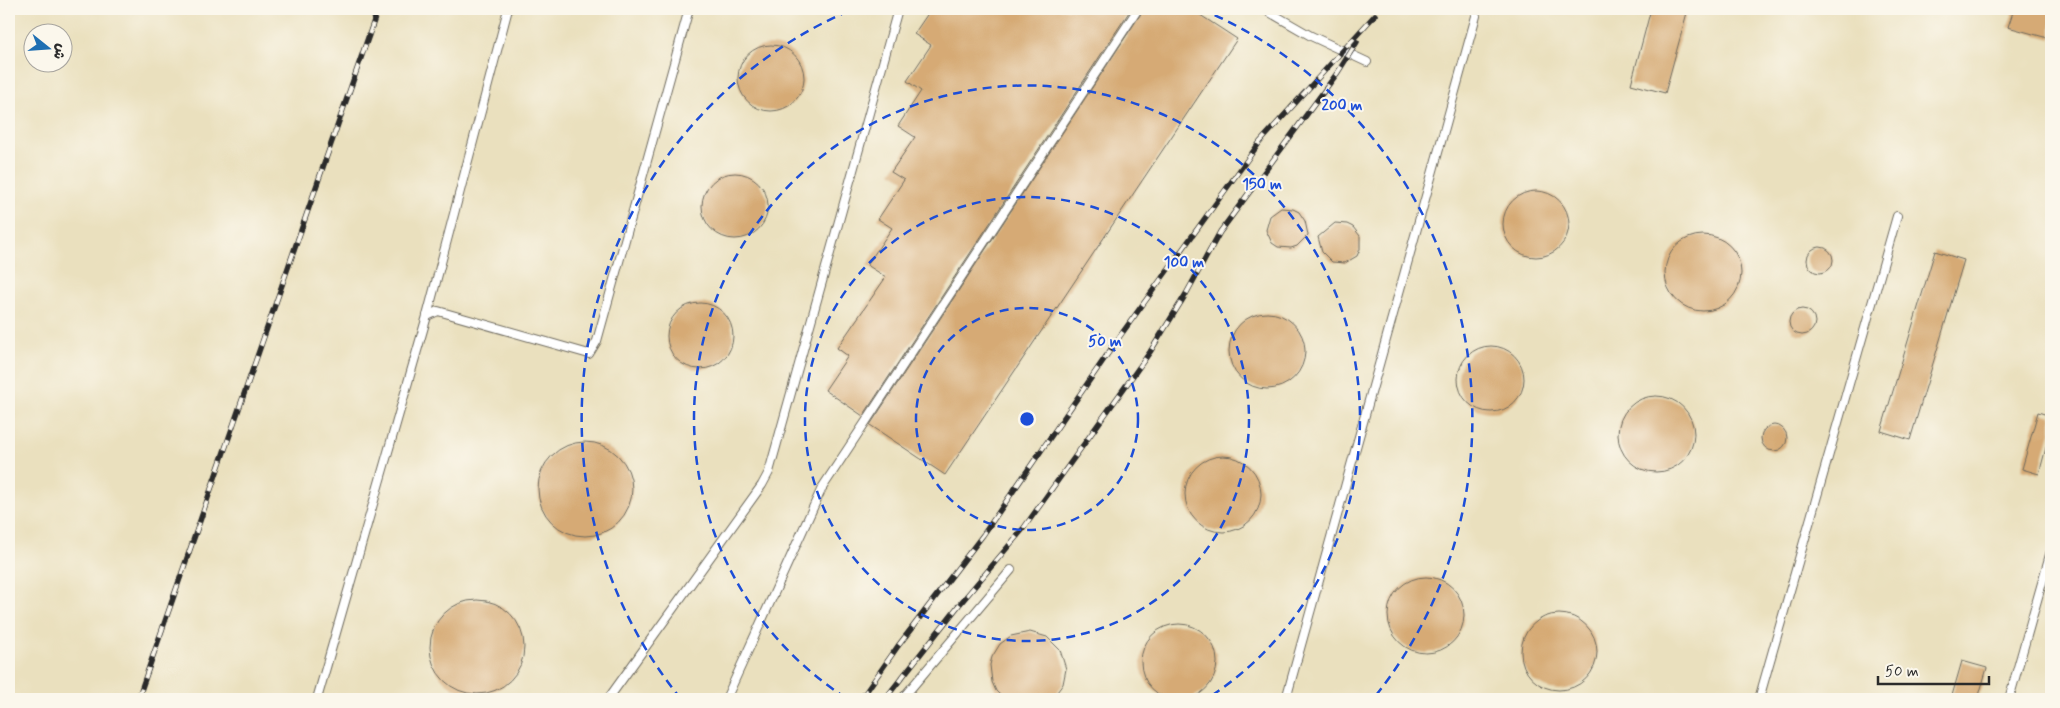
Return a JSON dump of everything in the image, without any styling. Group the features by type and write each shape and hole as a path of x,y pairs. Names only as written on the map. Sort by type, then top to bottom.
{"lane":[{"path":"317,699 427,316 508,9"},
{"path":"427,316 438,311 589,354 597,341 689,9"},
{"path":"608,699 756,493 769,472 898,9"},
{"path":"726,699 822,488 1138,9"},
{"path":"1264,9 1311,36 1366,62"},
{"path":"1286,699 1476,16"},
{"path":"1759,699 1897,216"},
{"path":"2009,699 2051,551"},
{"path":"902,699 1011,570"}],"building":[{"path":"931,9 1131,9 863,416 825,390 848,356 837,348 886,277 867,265 892,228 878,219 904,180 891,172 915,137 898,126 921,91 907,81 931,45 914,34"},
{"path":"1144,9 1191,9 1237,39 945,475 870,425"},
{"path":"1651,9 1688,9 1665,93 1631,84"},
{"path":"2014,9 2051,9 2051,39 2008,27"},
{"path":"764,45 778,45 790,50 799,59 804,71 802,91 795,102 778,111 764,111 752,106 743,97 738,85 738,71 743,59 752,50"},
{"path":"728,173 742,173 754,178 763,187 768,199 766,219 759,230 742,239 728,239 716,234 707,225 702,213 702,199 707,187 716,178"},
{"path":"1529,191 1543,191 1555,196 1564,205 1569,217 1567,237 1560,248 1543,257 1529,257 1517,252 1508,243 1503,231 1503,217 1508,205 1517,196"},
{"path":"1281,208 1293,209 1299,212 1305,221 1308,235 1297,246 1291,248 1278,247 1272,243 1266,230 1270,216"},
{"path":"1335,223 1347,224 1353,227 1360,236 1360,249 1357,256 1345,263 1332,262 1322,252 1318,237"},
{"path":"1703,235 1717,238 1730,246 1738,259 1741,273 1738,287 1730,300 1717,308 1703,311 1689,308 1676,300 1668,287 1665,273 1668,259 1676,246 1689,238"},
{"path":"1820,247 1829,251 1833,260 1829,269 1820,273 1811,269 1807,260 1811,251"},
{"path":"1935,251 1964,260 1910,440 1881,431"},
{"path":"693,303 707,303 719,308 728,317 733,329 731,349 724,360 707,369 693,369 681,364 672,355 667,343 667,329 672,317 681,308"},
{"path":"1802,309 1811,313 1815,322 1811,331 1802,335 1793,331 1789,322 1793,313"},
{"path":"1267,313 1281,316 1294,324 1302,337 1305,351 1302,365 1294,378 1281,386 1267,389 1253,386 1240,378 1232,365 1229,351 1232,337 1240,324 1253,316"},
{"path":"1484,346 1498,346 1510,351 1519,360 1524,372 1522,392 1515,403 1498,412 1484,412 1472,407 1463,398 1458,386 1458,372 1463,360 1472,351"},
{"path":"1656,396 1670,399 1683,407 1691,420 1694,434 1691,448 1683,461 1670,469 1656,472 1642,469 1629,461 1621,448 1618,434 1621,420 1629,407 1642,399"},
{"path":"2038,412 2051,416 2051,429 2039,474 2022,469"},
{"path":"1774,425 1783,429 1787,438 1783,447 1774,451 1765,447 1761,438 1765,429"},
{"path":"585,442 603,445 618,456 629,471 632,489 629,507 618,522 603,533 585,536 567,533 552,522 541,507 538,489 541,471 552,456 567,445"},
{"path":"1223,456 1237,459 1250,467 1258,480 1261,494 1258,508 1250,521 1237,529 1223,532 1209,529 1196,521 1188,508 1185,494 1188,480 1196,467 1209,459"},
{"path":"1426,577 1440,580 1453,588 1461,601 1464,615 1461,629 1453,642 1440,650 1426,653 1412,650 1399,642 1391,629 1388,615 1391,601 1399,588 1412,580"},
{"path":"477,600 495,603 510,614 521,629 524,647 521,665 510,680 495,691 477,694 459,691 444,680 433,665 430,647 433,629 444,614 459,603"},
{"path":"1559,614 1573,617 1586,625 1594,638 1597,652 1594,666 1586,679 1573,687 1559,690 1545,687 1532,679 1524,666 1521,652 1524,638 1532,625 1545,617"},
{"path":"1179,624 1193,627 1206,635 1214,648 1217,662 1214,676 1206,689 1193,697 1179,700 1165,697 1152,689 1144,676 1141,662 1144,648 1152,635 1165,627"},
{"path":"1030,632 1047,637 1060,650 1066,669 1063,684 1052,699 1004,699 996,691 992,682 990,665 992,657 1000,644 1011,636"},
{"path":"1962,661 1987,668 1978,699 1951,699"}],"railway":[{"path":"138,699 378,9"},
{"path":"861,699 898,646 983,535 1120,336 1260,142 1375,15"},
{"path":"885,699 959,605 1023,529 1150,352 1186,294 1220,232 1338,72 1357,42"}]}
